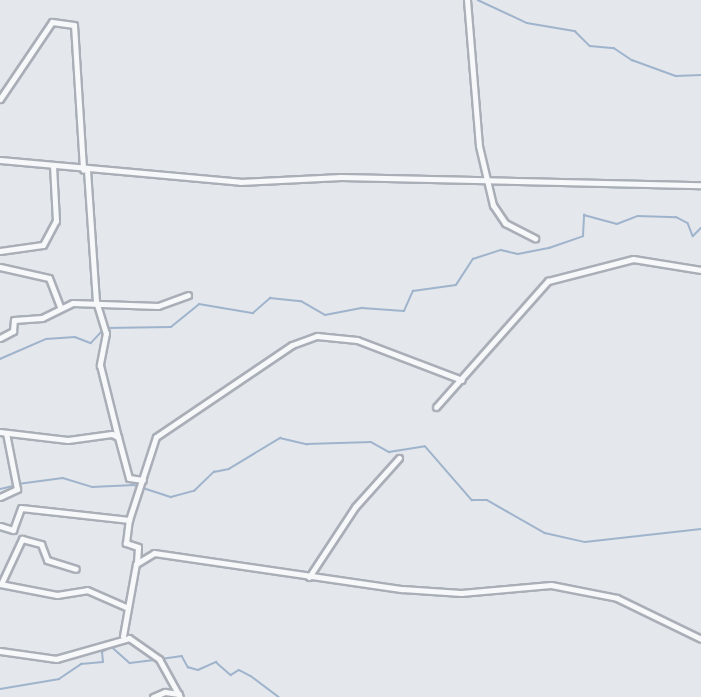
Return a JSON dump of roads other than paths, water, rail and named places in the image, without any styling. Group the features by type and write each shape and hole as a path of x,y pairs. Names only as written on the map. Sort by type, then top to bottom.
{"street":[{"path":"467,0 465,19 487,183 500,217 535,238"},
{"path":"0,99 52,22 74,25 96,301 106,333 100,365 129,478 143,480"},
{"path":"0,160 85,170 240,182 341,177 487,183 701,185"},
{"path":"0,251 43,245 56,221 52,166"},
{"path":"436,407 554,279 633,259 701,270"},
{"path":"0,267 49,278 60,306"},
{"path":"0,338 14,331 14,320 42,318 60,306 96,301 158,306 188,295"},
{"path":"123,636 126,607 138,547 126,543 129,520 156,437 201,411 264,362 312,337 360,341 462,380"},
{"path":"0,497 17,489 3,433 68,440 118,437"},
{"path":"309,577 355,507 399,458"},
{"path":"0,526 13,530 21,508 129,520"},
{"path":"76,569 47,560 41,544 22,539 1,584 57,596 87,590 126,607"},
{"path":"136,564 147,554 179,555 309,577 461,593 551,585 617,598 701,639"},
{"path":"0,651 56,659 123,636"},
{"path":"123,636 159,659 180,696"},
{"path":"153,697 165,692 180,696"}],"waterway":[{"path":"478,0 527,23 575,31 590,46 614,48 632,60 676,76 701,75"},
{"path":"106,328 171,327 199,304 253,313 270,298 301,301 325,315 362,308 404,311 413,291 456,285 473,259 501,250 518,254 549,248 583,236 584,215 617,224 638,216 676,217 688,223 693,236 701,228"},
{"path":"0,359 46,339 75,337 91,343 102,331"},
{"path":"18,484 63,478 92,487 134,485 171,497 194,491 214,472 229,469 280,438 307,444 371,442 389,452 425,446 472,500 487,500 545,533 585,542 701,529"},
{"path":"0,489 13,486"},
{"path":"0,689 59,679 81,664 103,662 102,652 112,647 130,663 156,660"},
{"path":"161,659 182,656 188,667 198,670 216,662 231,675 239,670 251,676 279,697"}]}
